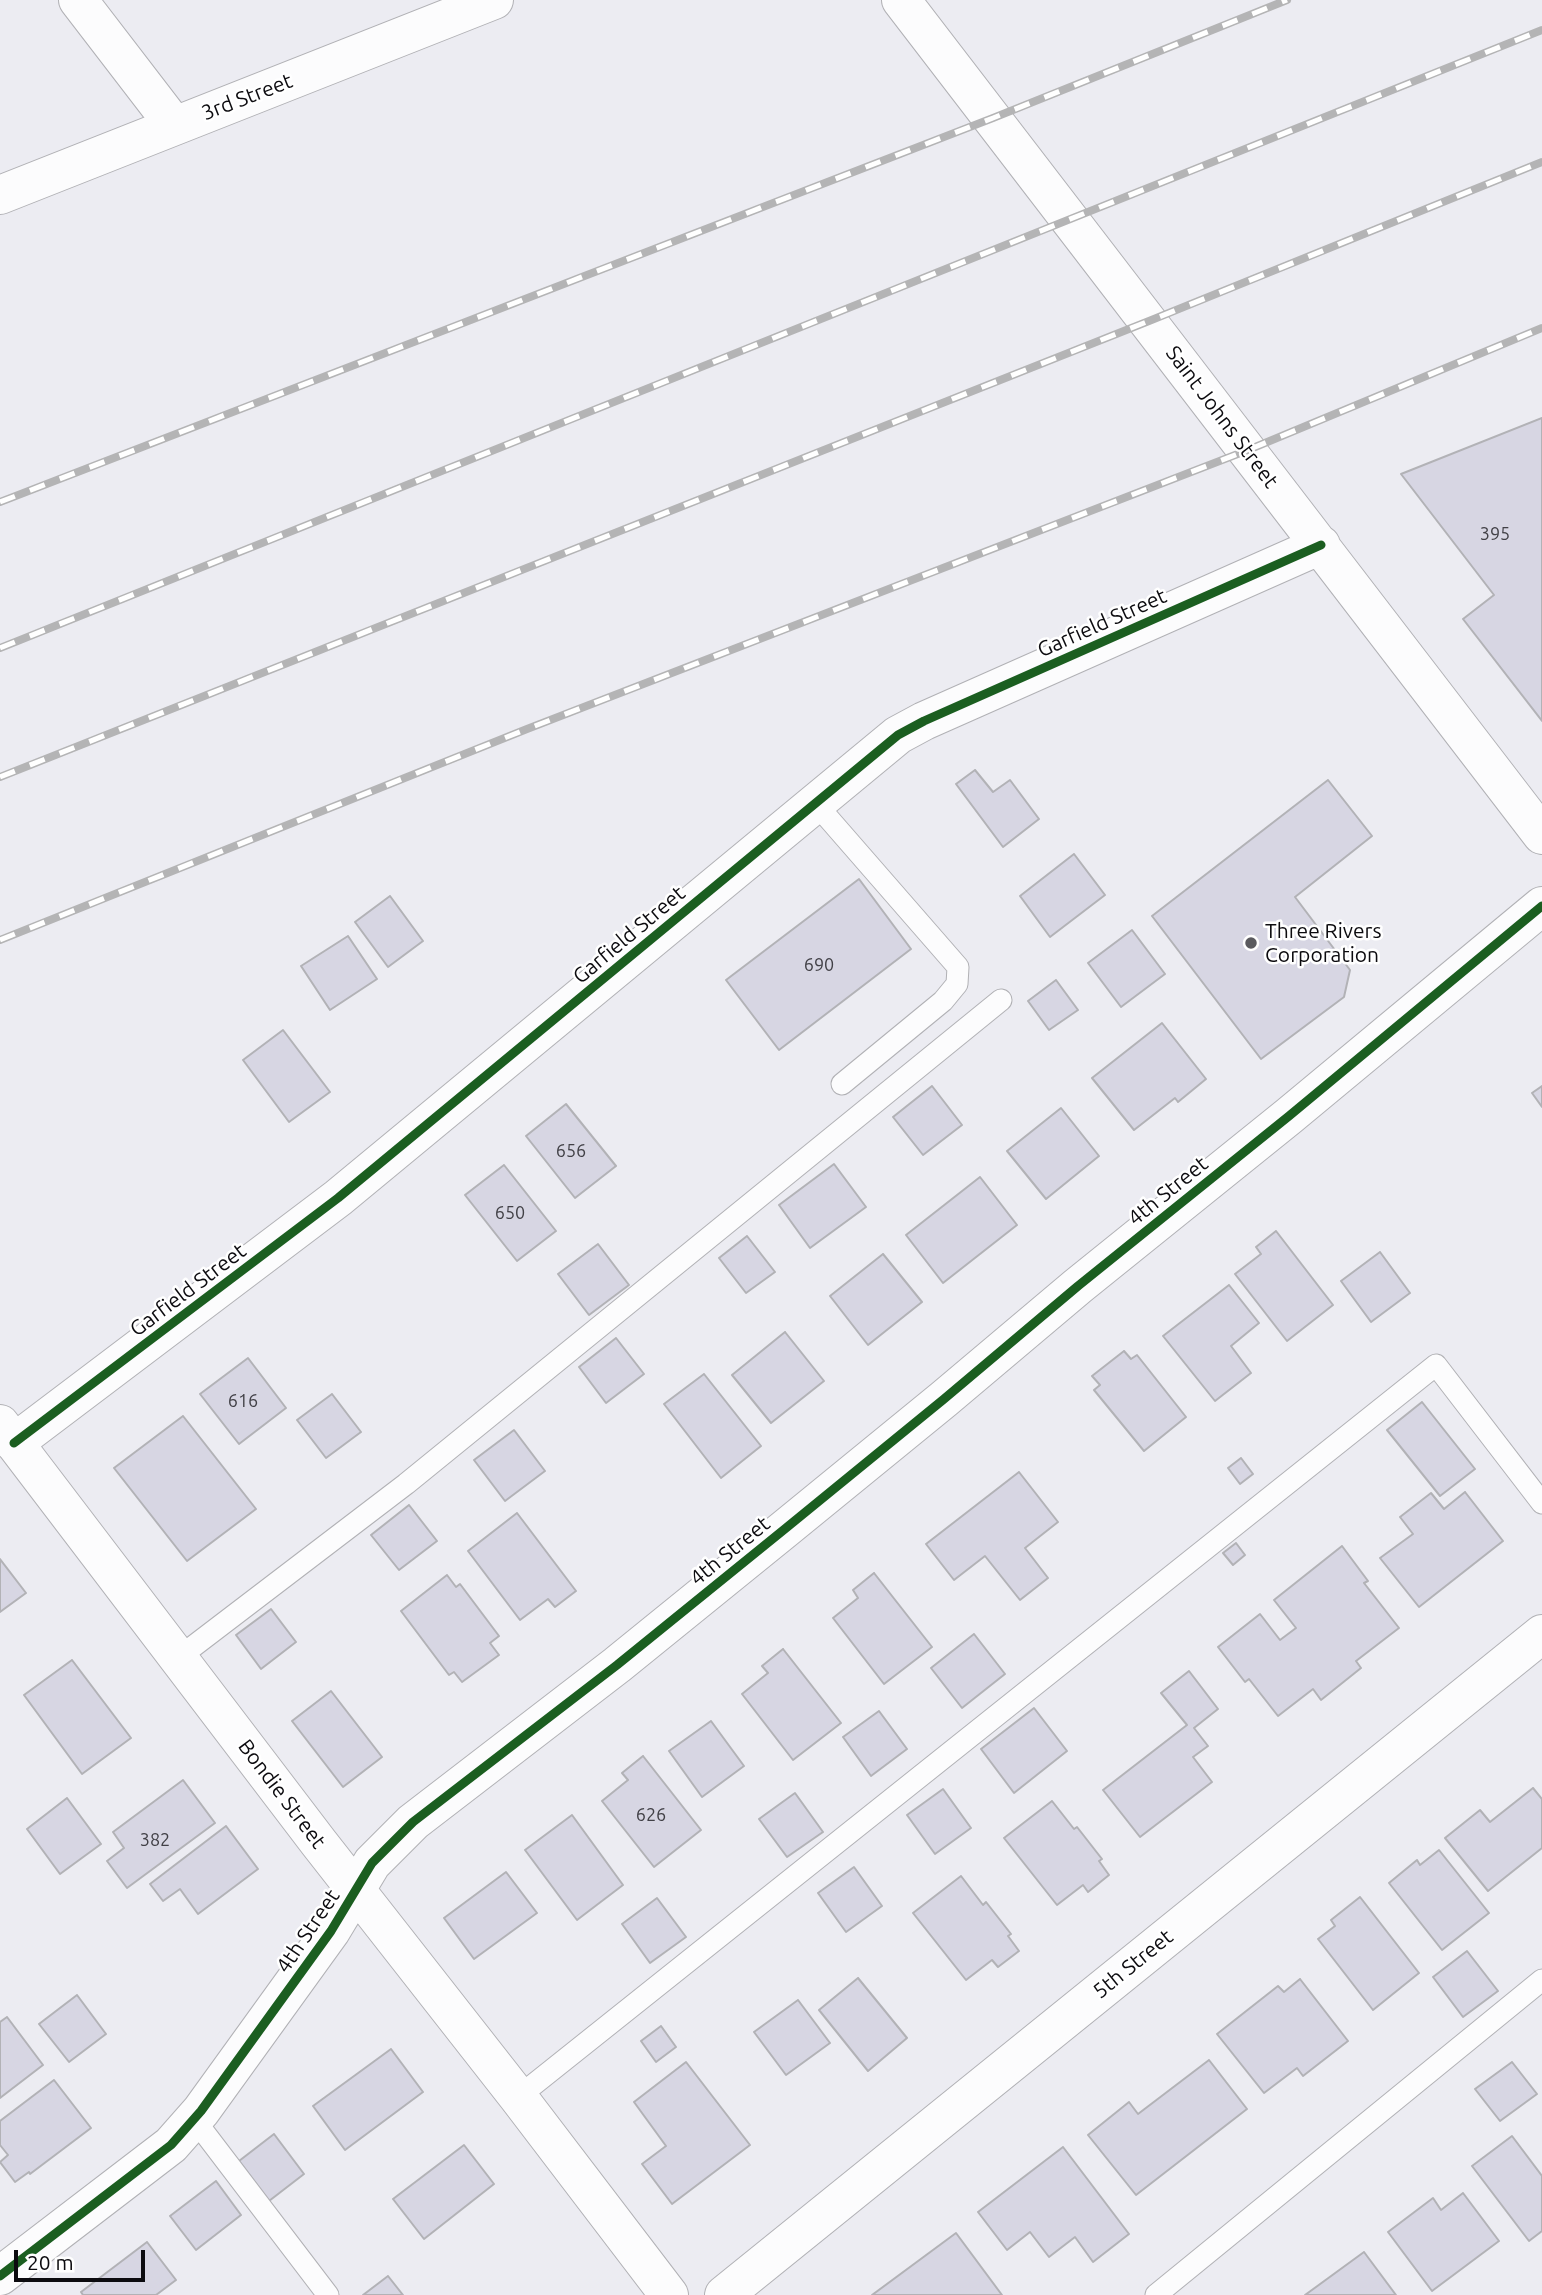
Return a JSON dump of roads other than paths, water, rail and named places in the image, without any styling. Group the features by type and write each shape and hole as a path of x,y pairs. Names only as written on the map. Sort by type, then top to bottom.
{"street":[{"path":"78,0 174,125"},
{"name":"3rd Street","path":"0,195 494,0"},
{"name":"Saint Johns Street","path":"901,0 1542,835"},
{"name":"Garfield Street","path":"7,1433 338,1198 898,735 924,720 1321,545"},
{"name":"4th Street","path":"0,2276 171,2146 194,2119 331,1931 372,1863 413,1822 617,1665 786,1528 1542,906"},
{"name":"Bondie Street","path":"7,1433 669,2295"},
{"name":"5th Street","path":"724,2295 1542,1634"}],"lane":[{"path":"816,804 958,967 957,984 943,1000 842,1084"},
{"path":"178,1658 406,1484 1001,1000"},
{"path":"518,2097 1436,1365 1542,1503"},
{"path":"1156,2295 1542,1980"},
{"path":"194,2119 328,2295"}],"railway":[{"path":"0,502 993,118 1287,0"},
{"path":"0,648 1542,30"},
{"path":"0,777 1542,162"},
{"path":"0,940 527,729 1248,450 1542,328"}],"place":[{"name":"Three Rivers Corporation","path":"1251,943"}]}
